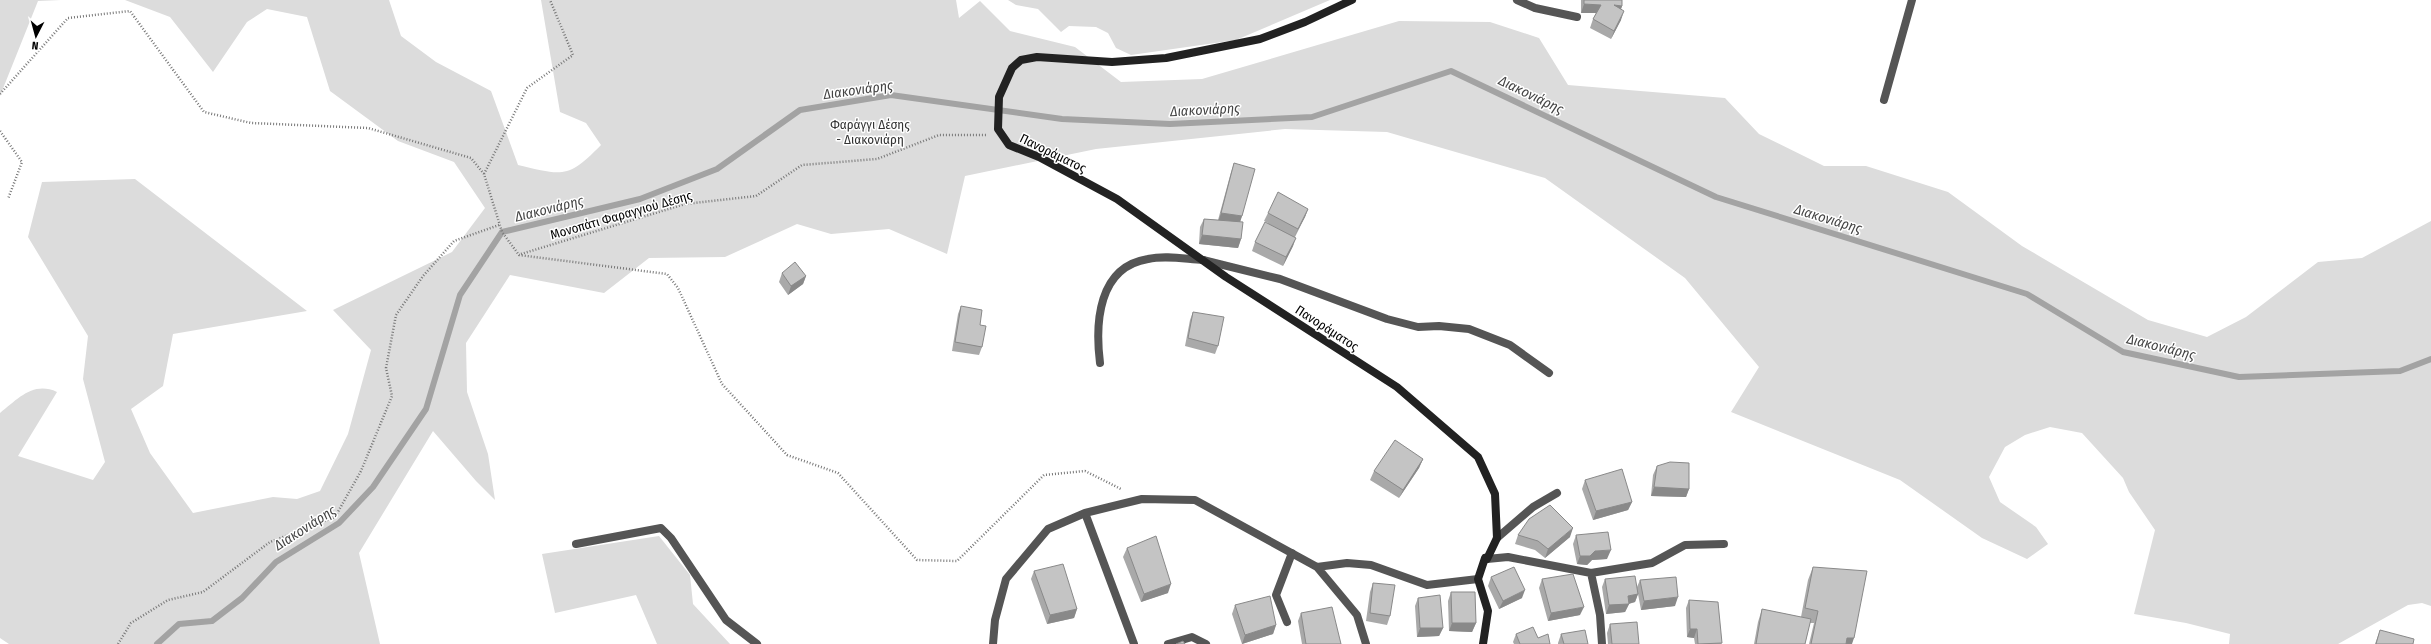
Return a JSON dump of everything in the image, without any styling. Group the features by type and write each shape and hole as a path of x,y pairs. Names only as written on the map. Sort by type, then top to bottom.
{"main road":[{"name":"Πανοράματος","path":"1352,0 1305,22 1260,39 1166,58 1112,62 1037,57 1022,60 1012,68 999,97 997,118 998,129 1009,145 1039,157 1117,199 1203,260 1397,387 1478,457 1495,494 1497,538 1487,559 1485,558 1478,579"},
{"path":"1478,579 1488,611 1483,644"}],"street":[{"path":"1517,0 1535,8 1577,17"},
{"path":"1884,100 1912,0"},
{"path":"1100,363 1097,334 1105,294 1120,271 1147,259 1167,257 1203,260 1280,279 1387,320 1418,327 1439,326 1469,329 1510,345 1549,373"},
{"path":"1497,538 1532,508 1557,493"},
{"path":"993,644 995,620 1006,579 1048,529 1085,513 1142,499 1195,500 1317,566 1357,615 1366,644"},
{"path":"1085,513 1134,644"},
{"path":"576,544 661,528 671,538 726,620 757,644"},
{"path":"1487,559 1508,557 1591,573 1652,562 1685,545 1724,544"},
{"path":"1286,622 1276,595 1292,553"},
{"path":"1317,566 1347,563 1371,565 1427,585 1478,579"},
{"path":"1591,573 1600,615 1602,644"},
{"path":"1168,644 1192,637 1206,644"}],"path":[{"path":"484,174 527,88 573,55 550,0"},
{"path":"0,94 68,18 130,11 204,112 251,123 368,128 471,158 484,174 502,232 519,255 667,274 678,288 722,384 787,454 838,473 917,560 957,561 1044,475 1085,471 1142,499"},
{"path":"0,131 22,162 8,199"},
{"name":"Μονοπάτι Φαραγγιού Δέσης","path":"519,255 685,204 756,196 802,165 877,159 939,135 1002,135"},
{"path":"118,644 131,623 168,600 203,592 270,542 335,517 362,471 392,396 386,368 396,315 423,276 454,240 499,225"}],"green space":[{"path":"0,0 61,0 38,1 0,96"},
{"name":"Φαράγγι Δέσης - Διακονιάρη","path":"125,0 389,0 401,36 436,62 491,91 518,165 555,172 563,172 580,164 601,145 586,123 560,112 541,0 956,0 959,18 980,1 1010,31 1075,47 1121,82 1202,79 1399,21 1490,22 1539,38 1568,85 1725,98 1759,134 1824,166 1866,166 1948,192 2022,246 2148,320 2207,337 2246,317 2318,262 2362,258 2431,221 2431,606 2422,603 2408,605 2338,644 2229,644 2230,634 2186,623 2134,614 2155,530 2129,492 2123,478 2082,433 2050,427 2025,435 2005,447 1989,477 2000,502 2036,527 2048,544 2027,559 1982,538 1900,480 1731,412 1759,367 1685,278 1545,178 1387,132 1285,129 1096,149 965,176 947,254 889,229 831,234 797,224 725,257 649,258 604,293 510,275 466,343 467,392 488,454 495,500 476,481 433,431 359,553 380,644 9,644 0,638 0,413 20,397 33,390 48,389 57,392 18,456 93,480 105,462 83,379 88,336 28,237 42,182 135,179 307,311 173,334 163,386 131,409 150,453 193,513 273,497 297,499 320,491 348,434 371,350 333,310 452,252 485,208 454,162 398,141 330,91 307,17 267,9 247,22 213,72 170,17"},
{"path":"1008,0 1330,0 1236,40 1131,55 1116,48 1108,33 1096,27 1069,26 1061,32 1038,9 1016,5"},
{"path":"659,536 690,575 693,604 730,644 657,644 636,595 555,613 542,554"}],"building":[{"path":"1584,0 1622,0 1622,6 1614,5 1624,11 1614,31 1593,19 1601,5 1584,4"},
{"path":"1234,163 1255,169 1242,216 1221,213"},
{"path":"1278,192 1308,209 1298,229 1268,213"},
{"path":"1204,219 1243,222 1241,239 1202,235"},
{"path":"1265,222 1296,238 1286,257 1255,242"},
{"path":"795,262 806,276 791,286 782,273"},
{"path":"961,306 982,310 980,325 986,326 982,347 955,342"},
{"path":"1193,312 1224,317 1218,346 1188,338"},
{"path":"1395,440 1423,459 1403,490 1374,471"},
{"path":"1670,462 1689,463 1689,489 1654,487 1657,466"},
{"path":"1622,469 1632,502 1596,511 1585,480"},
{"path":"1550,505 1573,528 1548,549 1538,541 1518,535 1529,519"},
{"path":"1608,532 1611,550 1595,551 1590,556 1580,556 1576,535"},
{"path":"1156,536 1171,584 1144,594 1127,548"},
{"path":"1063,564 1077,609 1050,615 1034,571"},
{"path":"1514,567 1525,590 1503,601 1491,577"},
{"path":"1813,567 1867,571 1854,638 1847,638 1846,644 1811,644 1818,611 1805,608"},
{"path":"1573,574 1584,607 1551,613 1542,579"},
{"path":"1635,576 1638,594 1628,596 1629,604 1609,605 1605,579"},
{"path":"1676,577 1678,597 1644,601 1640,580"},
{"path":"1373,583 1395,585 1390,616 1370,613"},
{"path":"1451,592 1475,592 1476,623 1452,623"},
{"path":"1440,595 1443,628 1420,628 1418,598"},
{"path":"1270,596 1276,625 1245,635 1235,605"},
{"path":"1689,600 1718,602 1722,643 1698,644 1697,629 1690,629"},
{"path":"1332,607 1341,644 1306,644 1301,613"},
{"path":"1762,609 1811,619 1805,644 1756,644"},
{"path":"1637,622 1639,644 1612,644 1610,624"},
{"path":"1533,627 1538,638 1548,634 1550,644 1520,644 1516,634"},
{"path":"1585,630 1588,644 1564,644 1561,634"},
{"path":"2380,630 2414,639 2413,644 2376,644"},
{"path":"1183,641 1185,644 1176,644"}],"waterway":[{"name":"Διακονιάρης","path":"157,644 179,624 212,621 242,598 276,562 339,523 373,487 426,409 460,295 502,232 640,199 717,169 800,110 891,95 1062,119 1170,124 1312,117 1451,71 1716,197 2027,294 2123,352 2239,377 2400,371 2431,359"}]}
